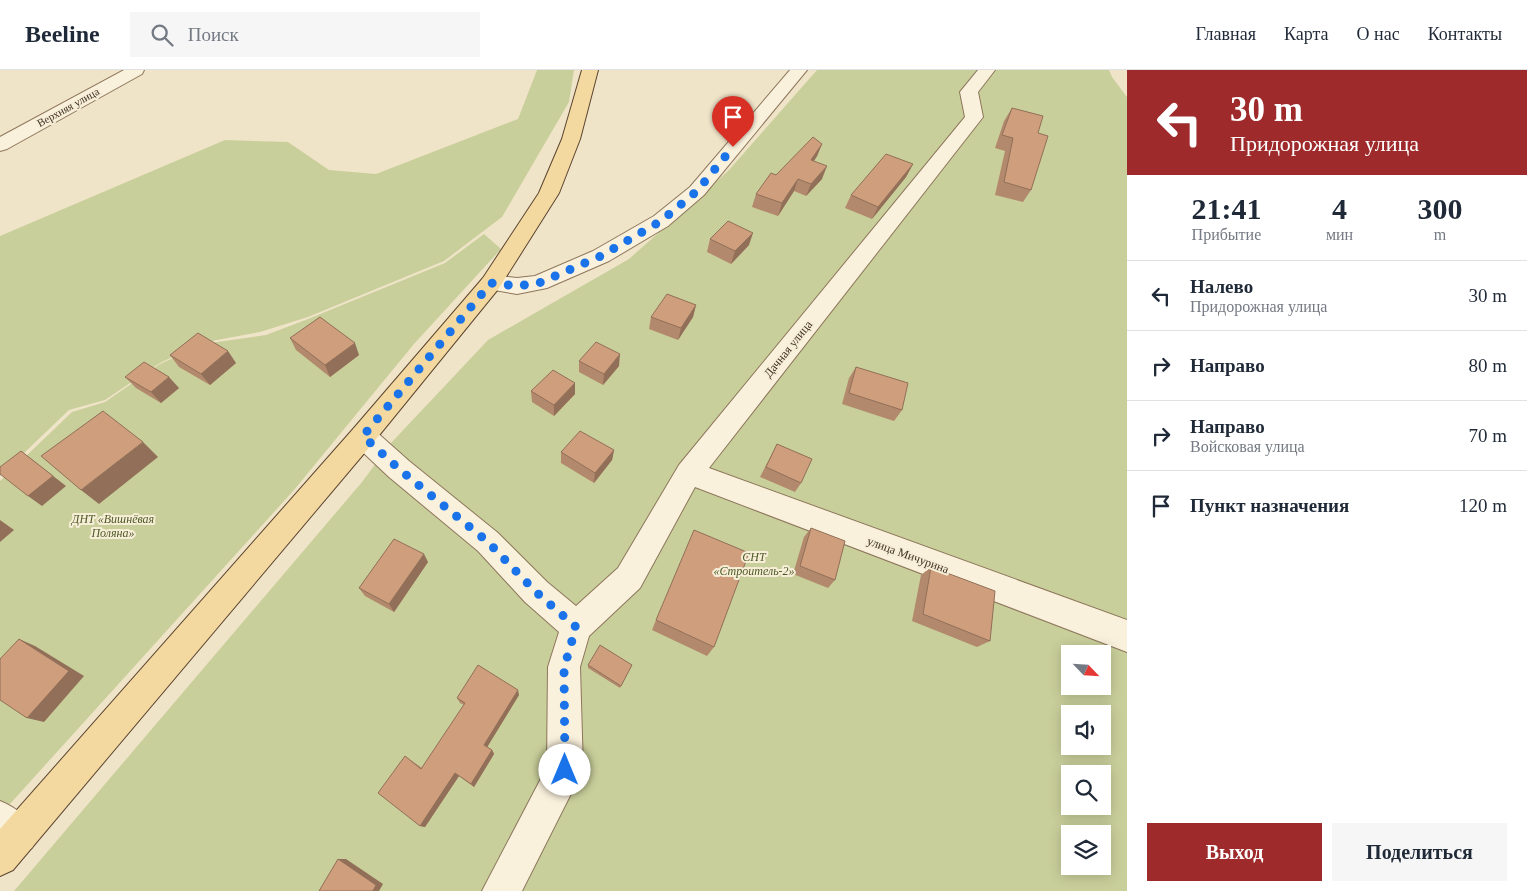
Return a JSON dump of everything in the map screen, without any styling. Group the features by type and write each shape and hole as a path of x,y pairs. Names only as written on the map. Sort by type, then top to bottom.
{"main road":[{"path":"6,837 363,436 491,283 549,193 571,138 590,70"}],"street":[{"name":"Верхняя улица","path":"0,145 136,70"},
{"path":"491,283 517,286 539,283 601,256 661,221 697,191 799,70"},
{"name":"Дачная улица","path":"576,627 629,578 689,473 974,117 969,92 987,70"},
{"path":"363,436 399,469 488,542 536,592 576,627 564,668 565,770 501,891"},
{"name":"улица Мичурина","path":"689,473 1127,636"}],"green space":[{"path":"537,70 574,70 569,102 502,217 444,261 308,317 260,332 201,343 160,363 105,400 69,410 0,476 0,236 225,140 288,142 329,170 376,174 518,119"},
{"name":"СНТ «Строитель-2»","path":"817,70 1109,70 1127,97 1127,891 14,891 362,482 391,443 488,340 629,259 729,170"},
{"name":"ДНТ «Вишнёвая Поляна»","path":"484,234 501,249 414,344 294,490 0,815 0,481 72,412 105,402 160,364 203,344 266,335 308,319 445,263"}],"building":[{"path":"1012,108 1043,116 1038,133 1048,136 1031,190 1004,182 1013,138 1002,135"},
{"path":"813,137 822,144 811,160 827,166 811,184 798,179 782,203 756,194 771,173 776,175"},
{"path":"886,154 913,164 878,207 851,195"},
{"path":"728,221 753,233 735,251 710,239"},
{"path":"667,294 696,305 681,328 651,317"},
{"path":"320,317 355,343 325,365 290,338"},
{"path":"198,333 228,351 201,374 170,355"},
{"path":"596,342 620,354 604,374 579,361"},
{"path":"144,362 169,377 151,392 125,377"},
{"path":"856,367 908,383 902,410 849,393"},
{"path":"553,370 575,383 554,405 531,391"},
{"path":"103,411 143,442 81,490 41,456"},
{"path":"580,431 614,450 595,473 561,452"},
{"path":"777,444 812,459 801,483 766,467"},
{"path":"21,451 53,476 28,496 0,474 0,467"},
{"path":"811,528 845,541 835,580 800,566"},
{"path":"694,530 749,553 714,647 656,620"},
{"path":"394,539 424,554 389,604 359,588"},
{"path":"931,567 995,591 990,641 923,614"},
{"path":"19,639 69,671 27,718 0,700 0,659"},
{"path":"600,645 632,665 621,686 588,665"},
{"path":"478,665 518,690 484,745 492,750 471,784 455,773 420,826 378,793 405,756 421,769 465,703 457,698"},
{"path":"338,859 376,885 373,891 319,891"}],"route":[{"path":"565,770 564,668 576,627 536,592 488,542 399,469 363,436 491,283 517,286 539,283 601,256 661,221 697,191 733,147"}]}
